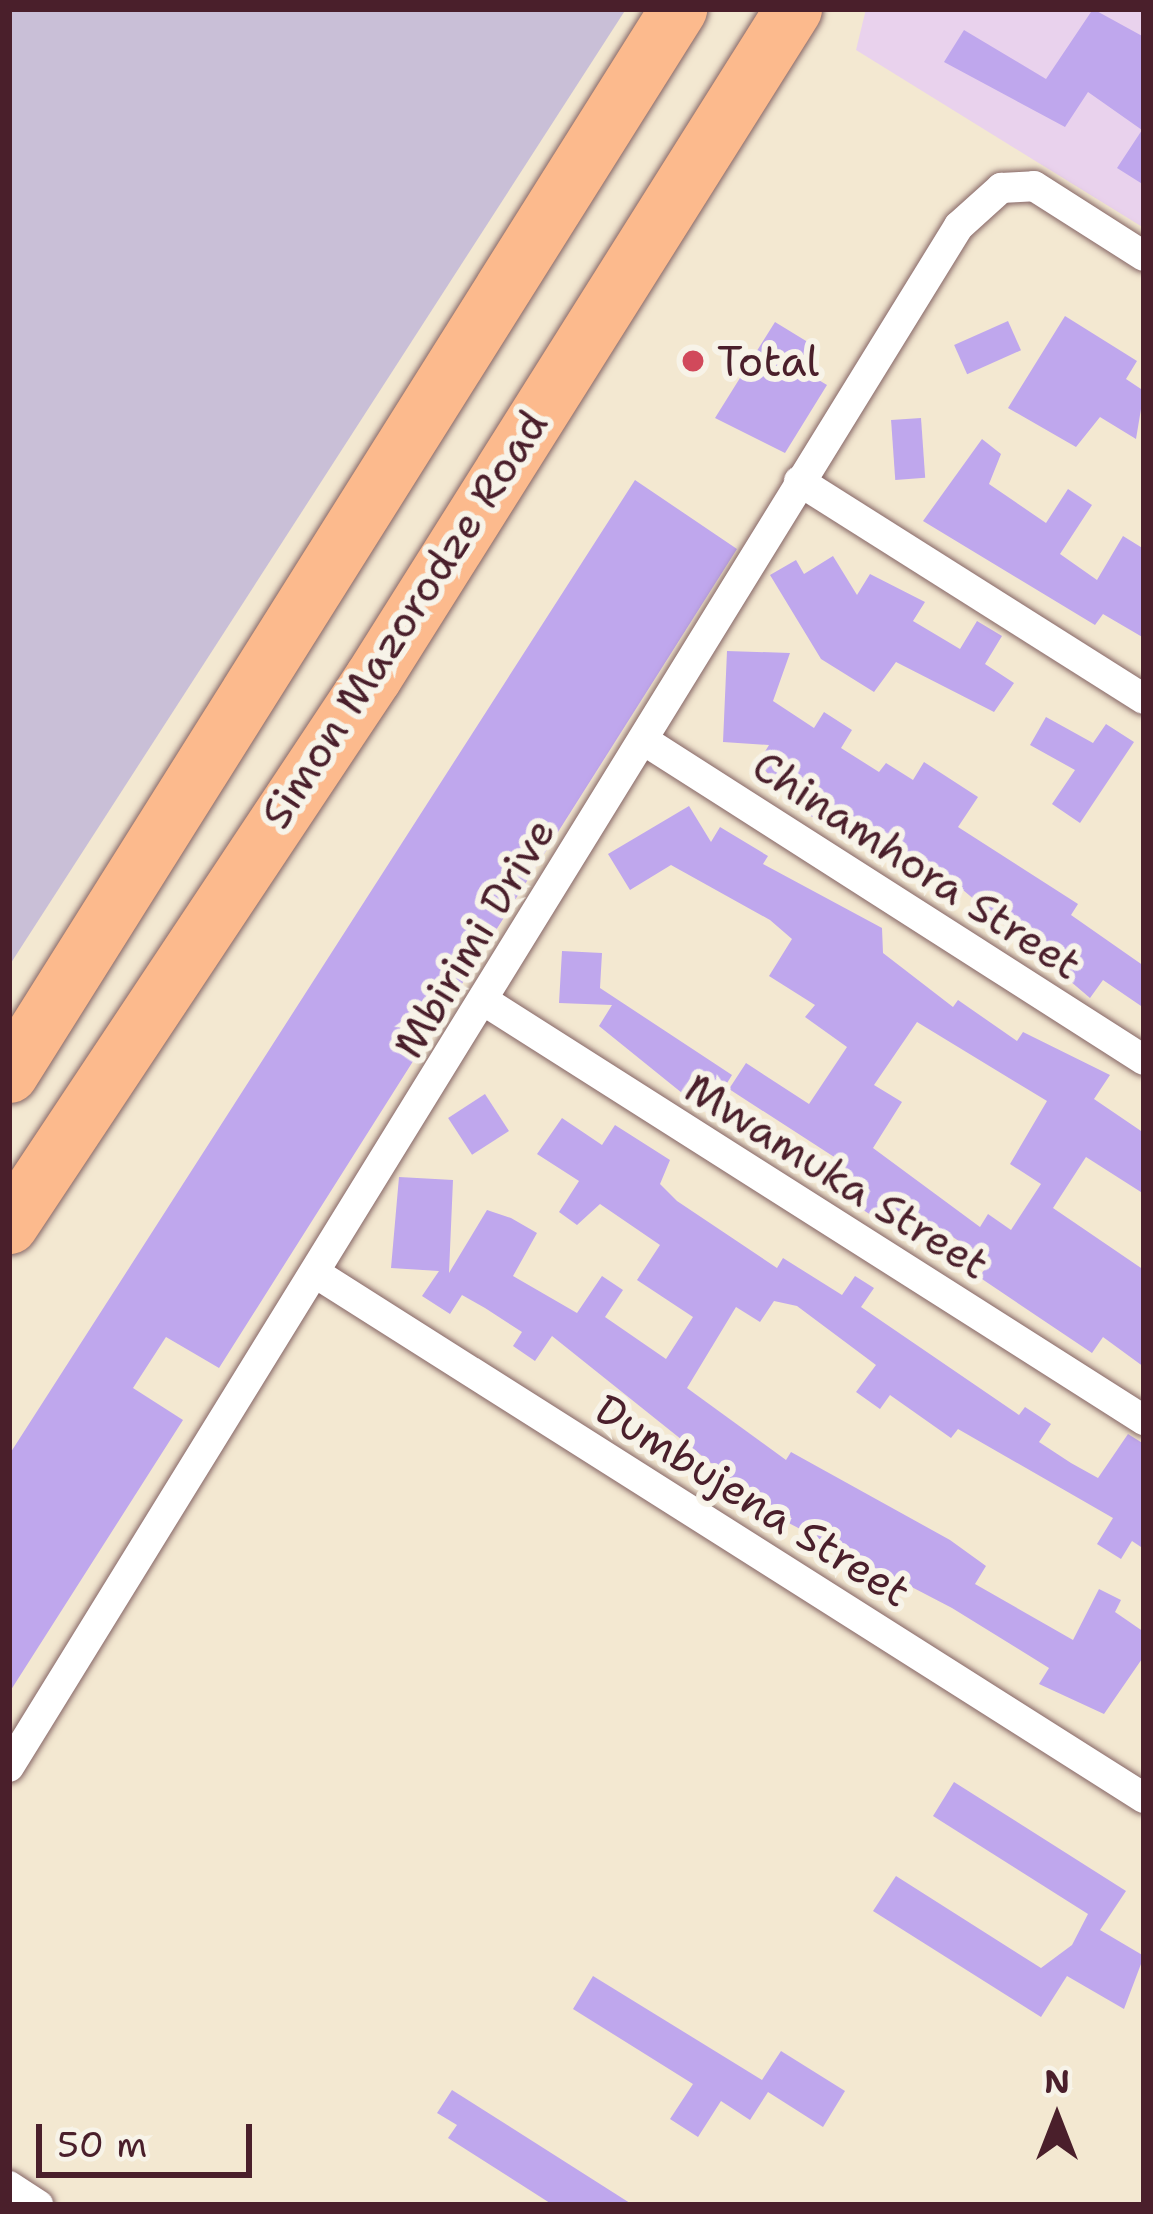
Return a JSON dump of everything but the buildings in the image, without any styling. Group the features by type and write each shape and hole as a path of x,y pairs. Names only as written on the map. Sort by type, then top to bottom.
{"highway":[{"path":"9,1074 678,9"},
{"name":"Simon Mazorodze Road","path":"9,1225 25,1181 373,677 793,9"}],"street":[{"name":"Mbirimi Drive","path":"9,1767 486,1002 959,226 1001,188 1034,186 1144,256"},
{"path":"799,482 1144,699"},
{"name":"Chinamhora Street","path":"645,741 1144,1060"},
{"name":"Mwamuka Street","path":"486,1002 1144,1420"},
{"name":"Dumbujena Street","path":"317,1274 1144,1798"},
{"path":"9,2186 38,2205"}],"shaded area":[{"path":"9,9 626,9 9,966"},
{"path":"866,9 1144,9 1144,228 856,50"}],"place":[{"name":"Total","path":"693,361"}]}
